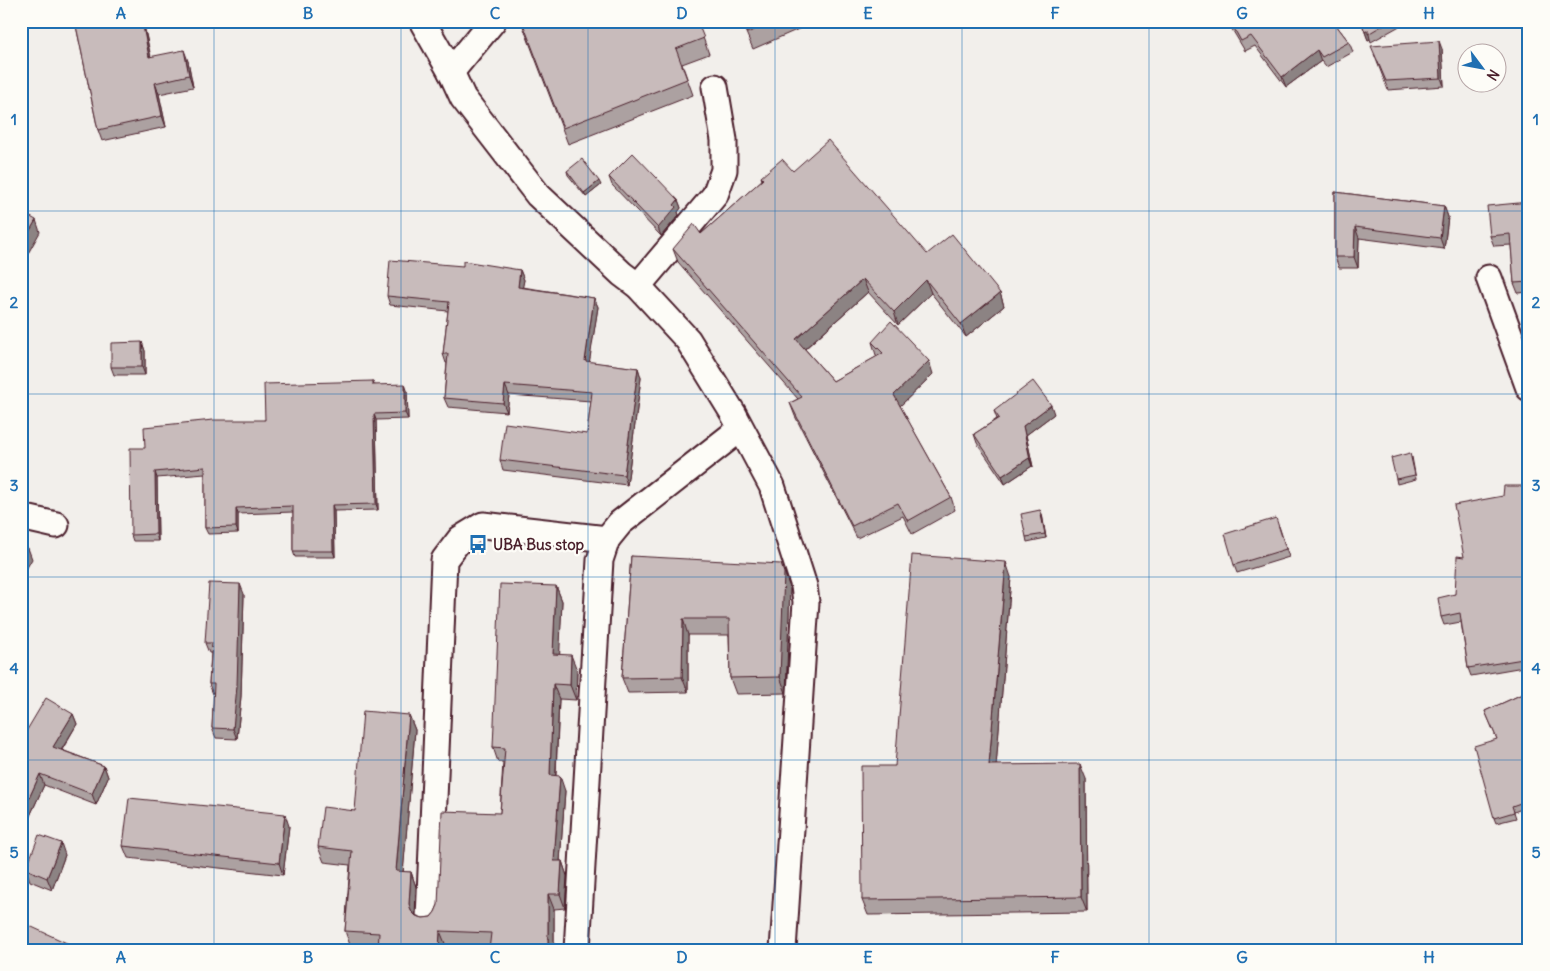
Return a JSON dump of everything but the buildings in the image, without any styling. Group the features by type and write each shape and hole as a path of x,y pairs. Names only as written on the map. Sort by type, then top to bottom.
{"street":[{"path":"422,21 451,72 463,98 538,195 622,274 638,286 688,340 733,413 772,486 804,586 806,602 783,950"},
{"path":"451,72 493,21"},
{"path":"638,286 715,195 724,170 724,140 715,87"},
{"path":"1490,278 1529,388"},
{"path":"578,950 600,560 607,539 620,523 740,429"},
{"path":"21,517 56,525"},
{"path":"429,920 444,560 460,539 483,525 607,539"}],"place":[{"name":"UBA Bus stop","path":"478,544"}]}
